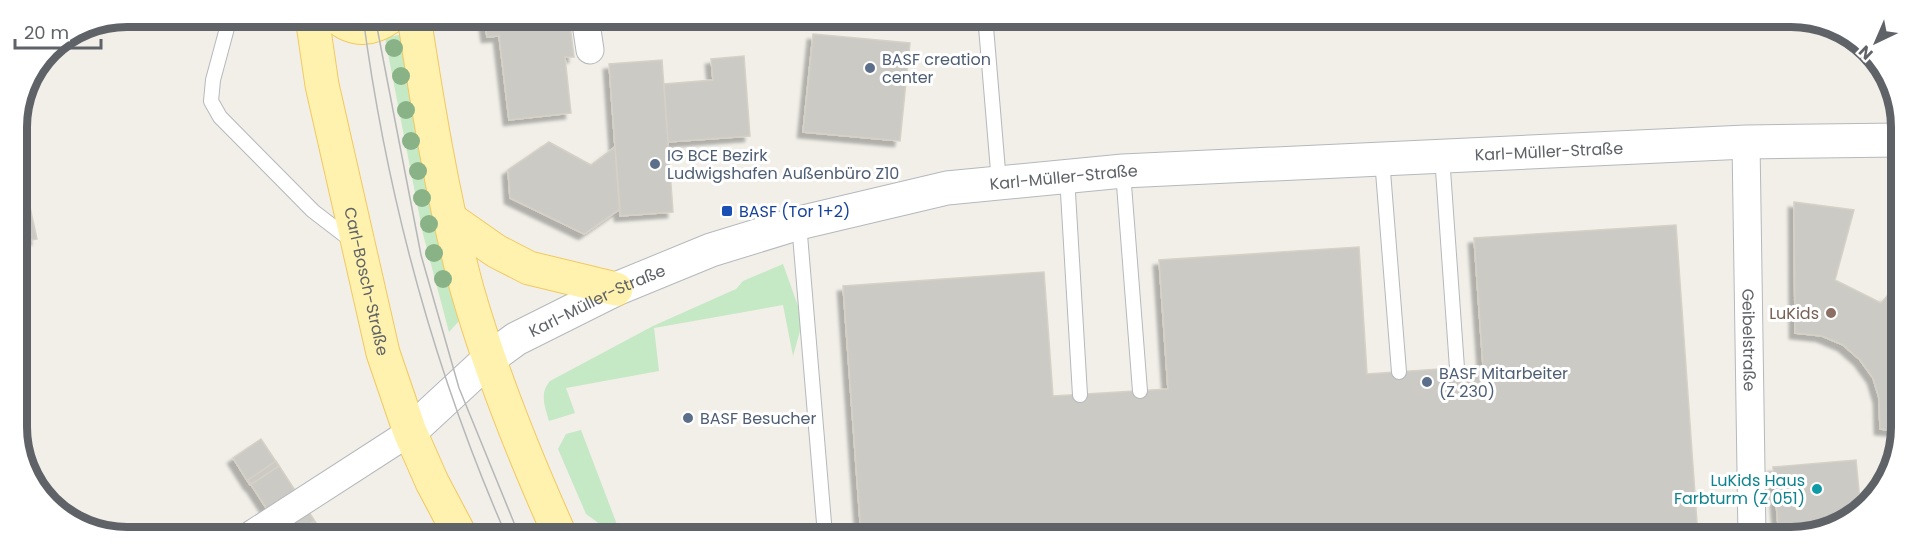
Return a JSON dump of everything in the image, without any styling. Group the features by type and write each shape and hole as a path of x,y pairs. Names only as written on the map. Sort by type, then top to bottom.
{"main road":[{"name":"Carl-Bosch-Straße","path":"313,27 322,85 382,353 410,432 432,482 456,527"},
{"path":"416,27 449,218 490,358 520,447 556,527"},
{"path":"449,218 496,251 529,268 616,289"}],"street":[{"path":"586,27 590,50"},
{"name":"Karl-Müller-Straße","path":"262,527 410,432 490,358 530,331 616,289 711,249 799,223 947,188 1123,171 1746,141 1891,140"},
{"name":"Geibelstraße","path":"1746,141 1752,527"}],"lane":[{"path":"227,27 213,80 211,101 220,117 313,211 360,247"},
{"path":"986,27 999,183"},
{"path":"1442,156 1457,368"},
{"path":"1382,159 1399,372"},
{"path":"1123,171 1140,391"},
{"path":"1066,176 1080,395"},
{"path":"799,223 824,527"}],"green space":[{"path":"403,34 460,320 449,332 423,234 385,38"},
{"path":"783,264 803,320 793,356 783,305 654,328 659,371 566,388 575,413 549,421 544,396 550,381 653,326 736,289 743,281"},
{"path":"581,430 618,527 604,527 586,514 558,449 566,434"}],"building":[{"path":"486,27 570,27 574,57 565,57 571,113 509,120 499,36 487,37"},
{"path":"813,34 910,43 900,141 803,132"},
{"path":"744,56 750,136 668,142 664,84 713,80 711,59"},
{"path":"662,60 673,212 620,216 609,64"},
{"path":"549,142 591,165 615,147 620,209 584,234 510,198 508,170"},
{"path":"27,194 37,239 27,241"},
{"path":"1794,202 1854,210 1835,280 1881,303 1887,296 1891,300 1891,430 1880,429 1879,398 1873,378 1860,360 1843,345 1822,336 1795,333"},
{"name":"BASF Mitarbeiter (Z 230)","path":"1676,225 1697,527 860,527 843,286 1044,272 1053,396 1168,389 1159,260 1359,247 1367,374 1483,366 1474,238"},
{"path":"261,439 279,466 250,485 233,458"},
{"name":"LuKids Haus Farbturm (Z 051)","path":"1856,460 1860,500 1841,514 1823,522 1798,527 1778,527 1773,467"},
{"path":"276,461 318,526 278,527 248,480"},
{"path":"314,521 318,527 305,527"}],"tram line":[{"path":"364,27 385,150 416,281 456,409 503,527"},
{"path":"377,27 421,255 459,388 516,527"}],"place":[{"name":"BASF creation center","path":"870,68"},
{"name":"IG BCE Bezirk Ludwigshafen Außenbüro Z10","path":"655,164"},
{"name":"BASF (Tor 1+2)","path":"727,211"},
{"name":"LuKids","path":"1831,313"},
{"name":"BASF Mitarbeiter (Z 230)","path":"1427,382"},
{"name":"BASF Besucher","path":"688,418"},
{"name":"LuKids Haus Farbturm (Z 051)","path":"1817,489"}]}
